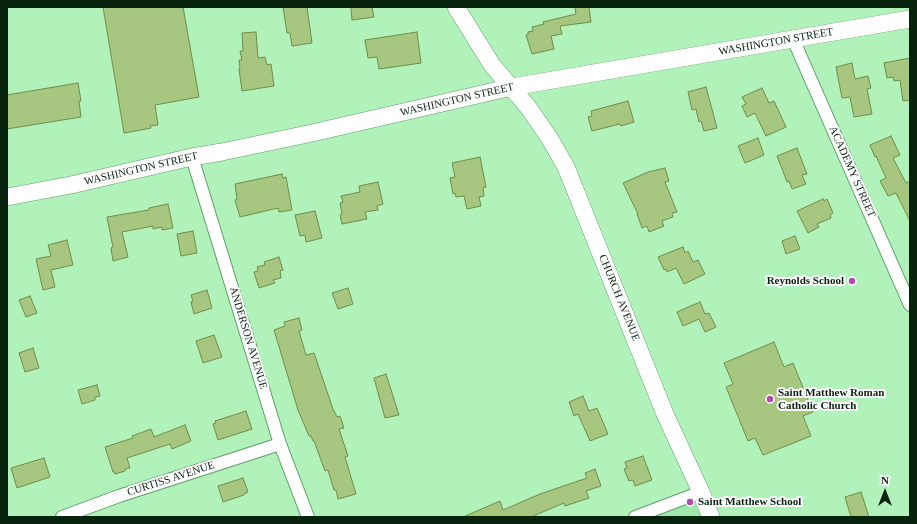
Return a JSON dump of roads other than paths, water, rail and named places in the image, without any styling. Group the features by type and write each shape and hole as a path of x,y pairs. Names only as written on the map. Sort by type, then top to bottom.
{"main road":[{"name":"CHURCH AVENUE","path":"456,7 492,65 512,87 545,132 566,167 665,414 711,517"},
{"name":"WASHINGTON STREET","path":"7,197 71,185 192,157 312,133 512,87 910,18"}],"street":[{"name":"ACADEMY STREET","path":"793,39 910,305"},
{"name":"ANDERSON AVENUE","path":"192,157 280,444 308,517"},
{"name":"CURTISS AVENUE","path":"68,516 119,496 280,444"},
{"path":"635,517 701,492"}],"place":[{"name":"Reynolds School","path":"852,281"},
{"name":"Saint Matthew Roman Catholic Church","path":"770,399"},
{"name":"Saint Matthew School","path":"690,502"}]}
